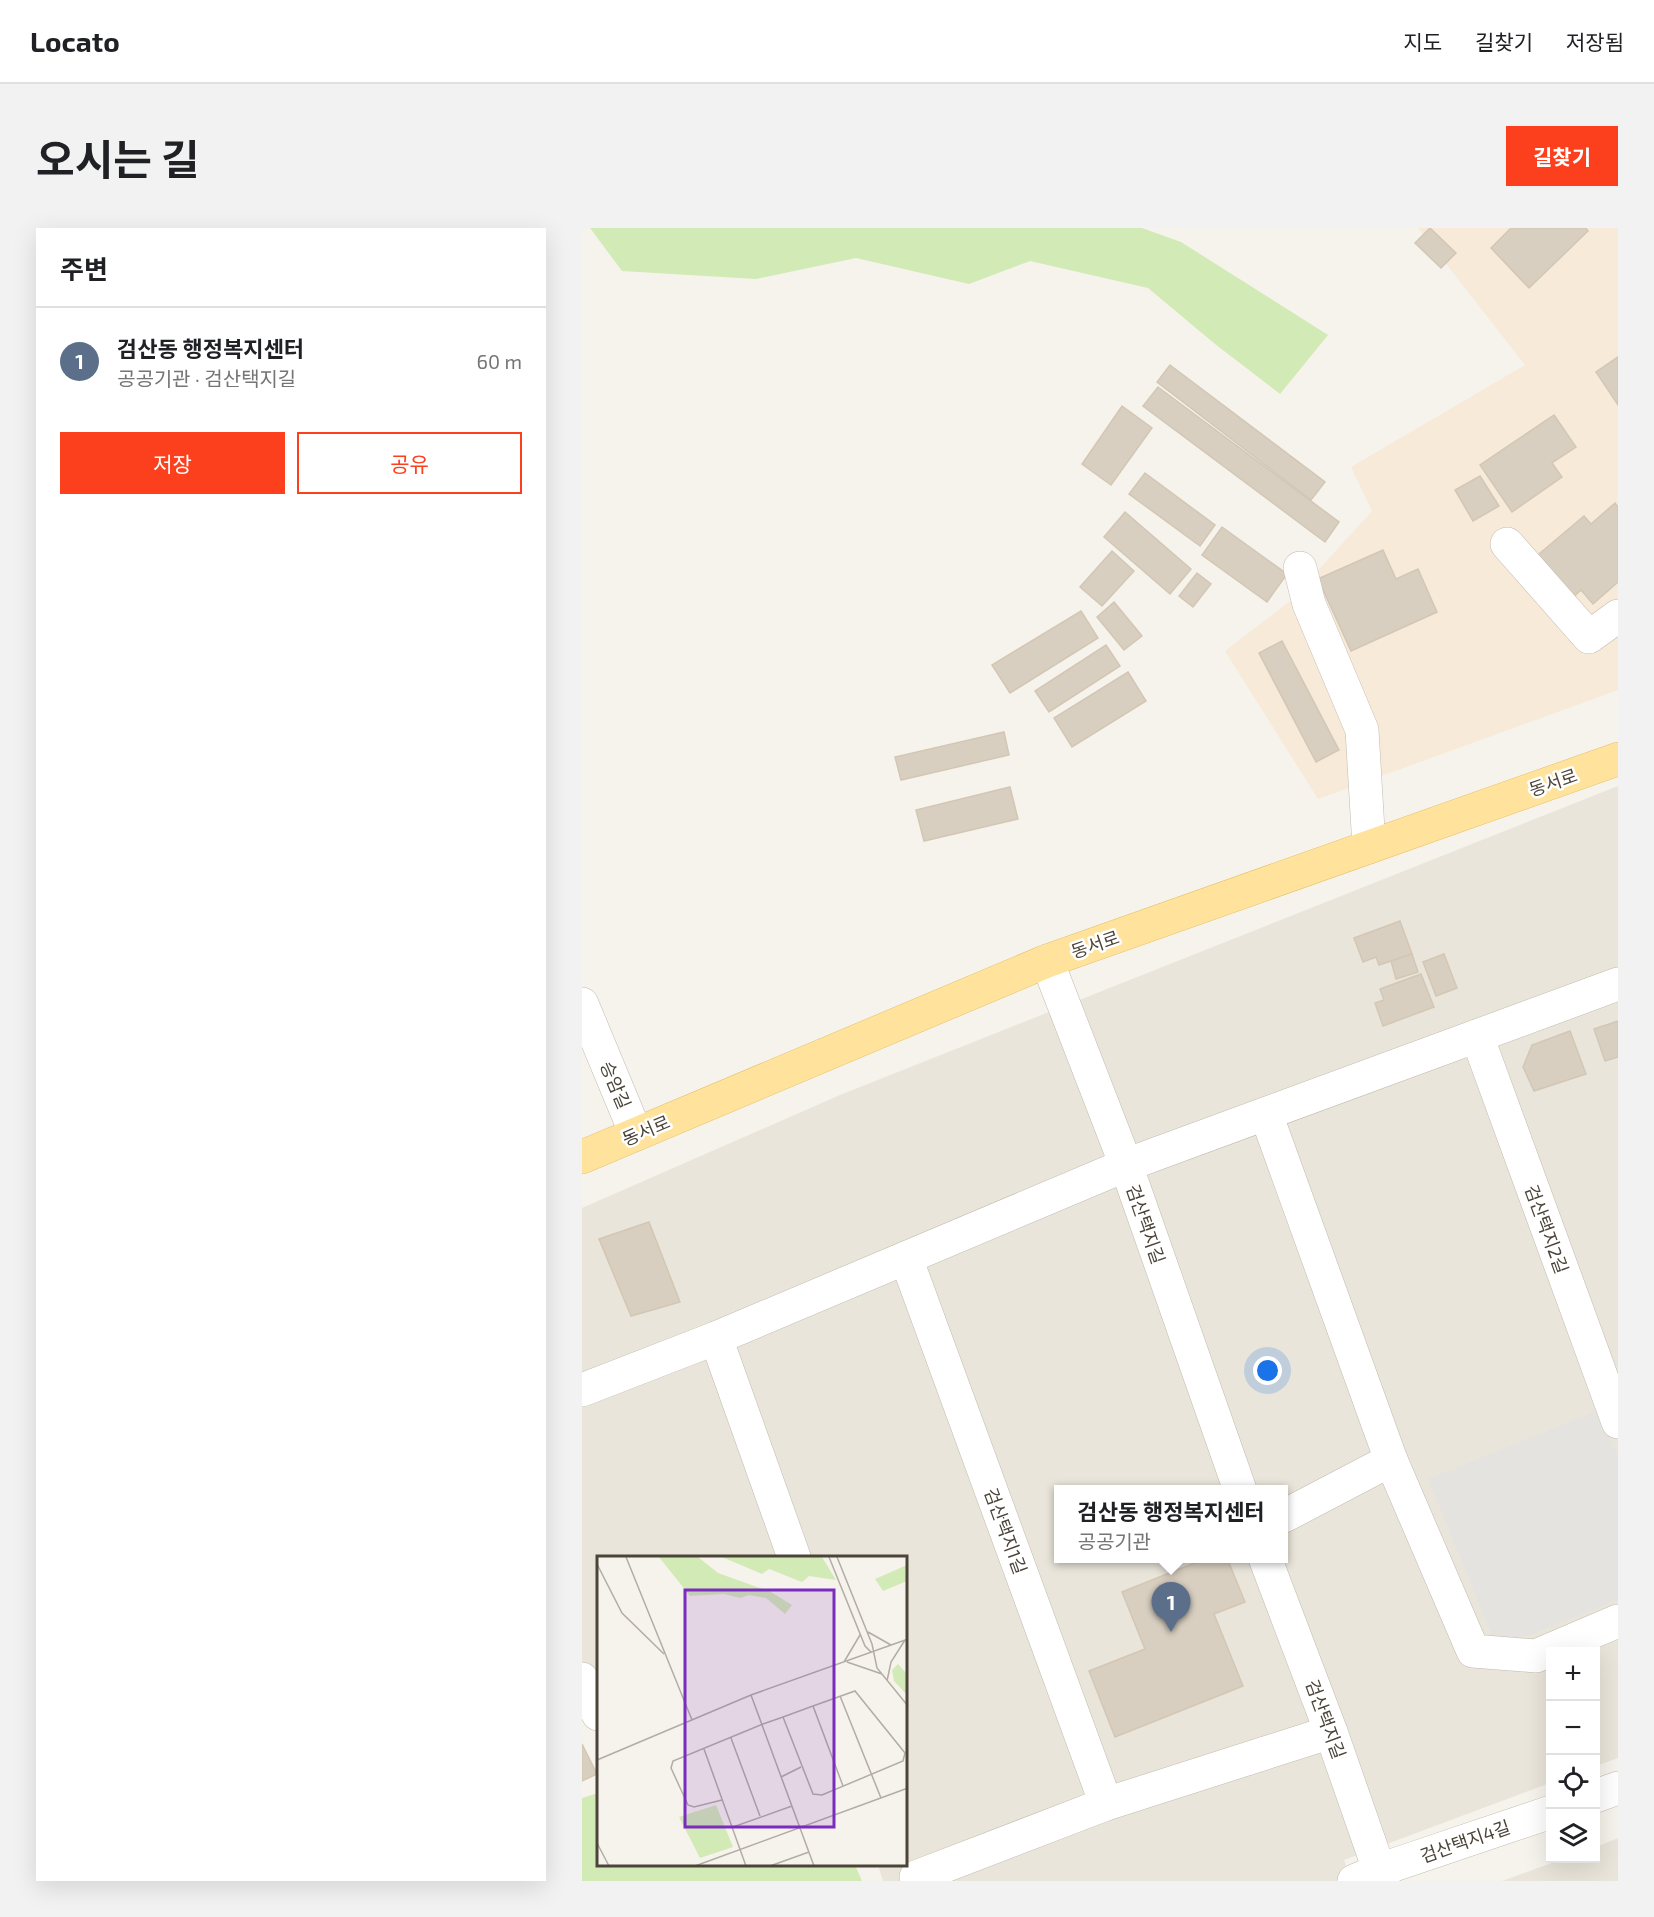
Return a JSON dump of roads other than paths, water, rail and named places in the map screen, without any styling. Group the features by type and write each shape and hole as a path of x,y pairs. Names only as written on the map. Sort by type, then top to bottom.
{"main road":[{"name":"동서로","path":"582,1156 1047,961 1618,759"}],"street":[{"path":"1507,544 1589,637 1618,616"},
{"path":"1300,568 1309,604 1362,730 1369,847"},
{"name":"검산택지길","path":"1047,961 1126,1165 1238,1485"},
{"path":"582,1390 716,1338 1126,1165 1618,984"},
{"name":"승암길","path":"582,1004 636,1134"},
{"name":"검산택지2길","path":"1477,1036 1618,1422"},
{"path":"1266,1113 1391,1460 1473,1651 1536,1656 1618,1622"},
{"name":"검산택지1길","path":"906,1258 1106,1804"},
{"path":"716,1338 794,1556"},
{"path":"1288,1514 1391,1460"},
{"name":"검산택지길","path":"1267,1563 1331,1732 1372,1878"},
{"path":"582,1679 597,1712"},
{"path":"913,1870 1106,1804 1331,1732"},
{"path":"1600,1795 1618,1788"},
{"name":"검산택지4길","path":"1372,1878 1546,1814"}],"place":[{"name":"검산동 행정복지센터","path":"1171,1632"}]}
